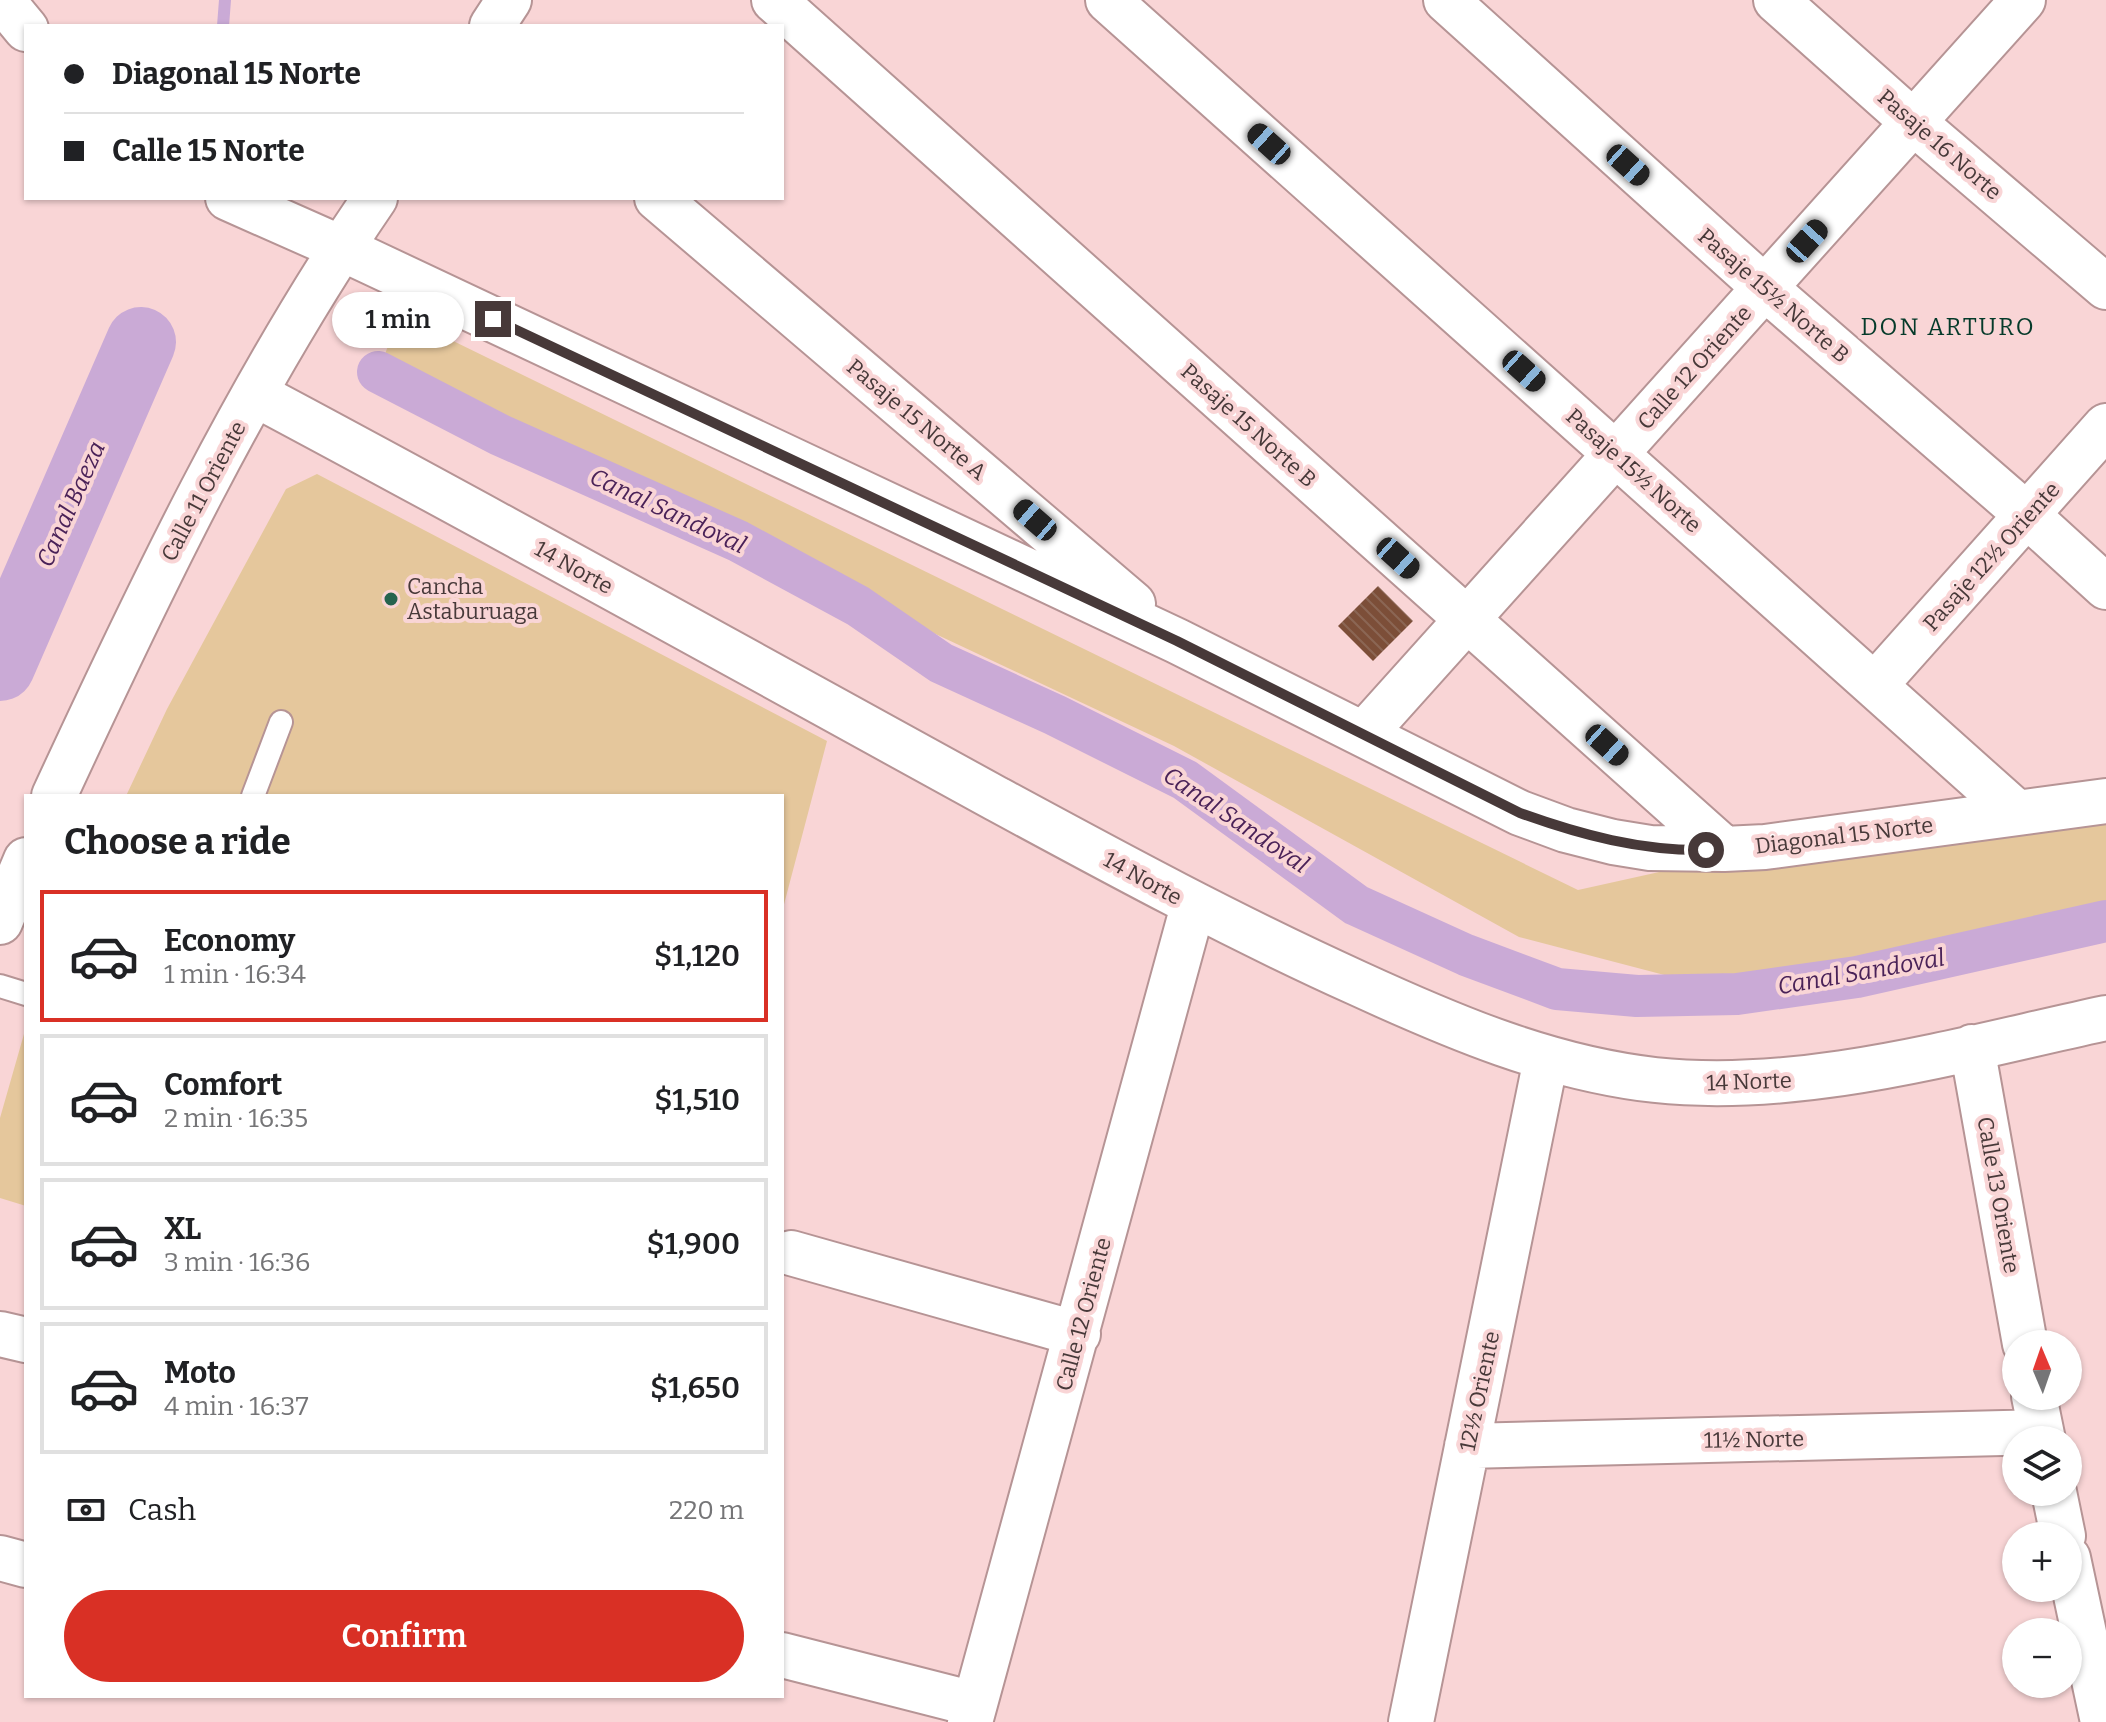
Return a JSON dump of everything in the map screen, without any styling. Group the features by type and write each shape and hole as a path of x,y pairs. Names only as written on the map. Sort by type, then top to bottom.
{"street":[{"path":"2,0 24,27"},
{"path":"493,24 509,0"},
{"name":"Pasaje 15 Norte B","path":"774,0 1724,849"},
{"name":"Pasaje 15½ Norte","path":"1108,0 2017,813"},
{"name":"Pasaje 15½ Norte B","path":"1446,0 1765,288 2106,587"},
{"name":"Pasaje 16 Norte","path":"1776,0 2106,287"},
{"name":"Calle 12 Oriente","path":"1364,734 2023,0"},
{"path":"233,200 341,248 1177,641"},
{"name":"Calle 11 Oriente","path":"55,794 150,593 255,394 295,323 374,200"},
{"name":"Pasaje 15 Norte A","path":"659,200 1177,641"},
{"name":"14 Norte","path":"255,394 1193,906 1394,1000 1486,1039 1546,1059 1602,1072 1715,1084 1759,1083 1846,1073 2106,1018"},
{"name":"Pasaje 12½ Oriente","path":"1875,685 2106,426"},
{"name":"Diagonal 15 Norte","path":"1177,641 1520,813 1566,830 1650,848 1765,847 2106,801"},
{"path":"0,922 24,865"},
{"name":"Calle 12 Oriente","path":"972,1713 1193,906"},
{"name":"Calle 13 Oriente","path":"1972,1047 2023,1330"},
{"name":"12½ Oriente","path":"1411,1722 1546,1059"},
{"path":"791,1253 1078,1334"},
{"path":"0,1334 24,1340"},
{"name":"11½ Norte","path":"1467,1446 2039,1423"},
{"path":"0,1558 24,1564"},
{"path":"2077,1602 2103,1722"},
{"path":"784,1656 972,1713"}],"lane":[{"path":"254,794 281,722"},
{"path":"0,986 24,993"}],"shaded area":[{"path":"400,315 1578,890 1786,844 2106,802 2106,915 1737,994 1519,937 1174,746 378,372"},
{"name":"Cancha Astaburuaga","path":"317,474 827,741 784,904 784,794 127,794 167,709 286,489"},
{"path":"24,1034 24,1205 0,1198 0,1118"}],"building":[{"path":"1378,586 1413,621 1373,661 1338,626"}],"waterway":[{"path":"223,24 225,0"},
{"name":"Canal Baeza","path":"0,666 141,342"},
{"name":"Canal Sandoval","path":"378,372 500,435 738,541 858,606 941,663 1055,715 1185,780 1356,905 1466,955 1557,989 1637,996 1737,994 1857,977 2106,921"}],"place":[{"name":"Cancha Astaburuaga","path":"391,599"}],"district":[{"name":"DON ARTURO","path":"1948,327"}],"route":[{"path":"493,319 1177,641 1520,813 1566,830 1613,842 1650,848 1706,850"}]}
